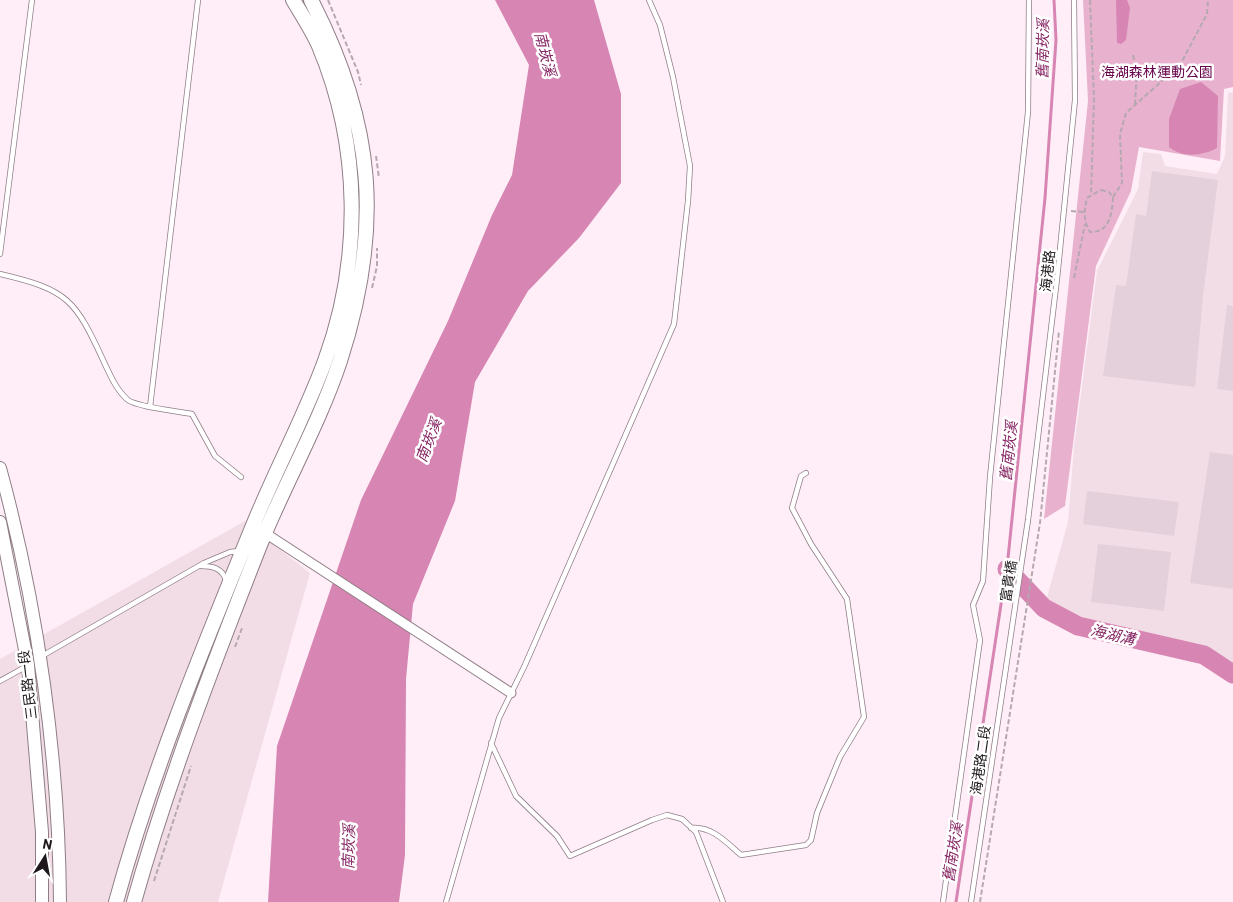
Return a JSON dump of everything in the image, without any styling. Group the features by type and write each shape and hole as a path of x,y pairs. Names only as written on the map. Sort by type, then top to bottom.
{"main road":[{"path":"134,902 187,740 258,534 326,358 344,293 352,244 351,168 340,111 319,46 294,0"},
{"path":"116,902 127,860 167,744 228,588 247,547 258,534 340,362 358,294 367,241 366,168 357,121 346,79 326,30 311,0"}],"street":[{"name":"三民路一段","path":"0,468 21,552 40,657 60,836 60,902"},
{"name":"三民路一段","path":"0,522 28,666 42,832 42,902"},
{"path":"258,534 318,568 511,693"}],"lane":[{"path":"0,254 32,0"},
{"path":"150,407 198,0"},
{"path":"446,902 499,718 674,324 688,201 690,166 673,77 660,25 649,0"},
{"path":"943,902 980,640 972,605 983,581 990,477 1028,112 1029,0"},
{"name":"海港路","path":"1025,544 1057,280 1075,100 1074,0"},
{"path":"0,274 36,282 57,291 88,325 116,385 129,401 150,407 192,414 216,456 240,477"},
{"path":"691,828 703,826 717,834 741,855 806,845 811,840 817,813 840,758 864,717 848,599 811,544 792,508 801,476 806,473"},
{"name":"富貴橋","path":"1013,621 1025,544"},
{"path":"0,681 199,566 230,552 247,547"},
{"path":"199,566 213,566 222,571 226,577 228,588"},
{"name":"海港路二段","path":"971,902 1013,621"},
{"path":"491,743 516,796 557,836 570,856 667,815 682,819 696,832 723,902"}],"path":[{"path":"1090,0 1094,99 1091,194"},
{"path":"1085,224 1090,232 1097,232 1104,228 1112,215 1113,197 1122,183 1120,134 1126,113 1180,65 1207,14 1208,0"},
{"path":"1133,55 1137,71 1136,104"},
{"path":"1074,278 1085,224 1084,212 1087,198 1101,190 1109,192 1113,197"},
{"path":"1071,211 1084,212"},
{"path":"980,902 1035,554"}],"shaded area":[{"path":"1233,92 1233,674 1204,655 1078,626 1044,608 1068,522 1074,447 1097,271 1138,189 1143,152 1161,154 1165,166 1217,174 1225,156 1228,93"},
{"path":"254,516 273,544 310,573 218,902 0,902 0,659"}],"green space":[{"name":"海湖森林運動公園","path":"1083,0 1233,0 1233,87 1224,89 1220,161 1139,147 1131,191 1096,266 1065,506 1044,519 1088,101"}],"water":[{"name":"南崁溪","path":"495,0 594,0 621,94 621,183 579,238 528,291 475,382 455,501 413,604 406,679 405,855 399,902 268,902 277,746 361,500 448,321 492,215 512,175 529,65"},
{"path":"1116,0 1127,0 1130,8 1126,40 1121,44 1117,43"},
{"path":"1201,82 1218,96 1217,148 1193,155 1174,151 1169,147 1169,119 1180,89"}],"building":[{"path":"1152,171 1218,180 1203,296 1195,387 1103,376 1116,285 1126,286 1136,214 1146,216"},
{"path":"1227,305 1233,306 1233,391 1217,389"},
{"path":"1210,452 1233,455 1233,589 1190,583"},
{"path":"1087,491 1179,502 1174,536 1083,524"},
{"path":"1098,544 1171,552 1164,611 1091,602"}],"waterway":[{"name":"舊南崁溪","path":"956,902 1008,558 1045,198 1056,40 1054,0"},
{"name":"海湖溝","path":"1007,569 1044,608 1078,626 1204,655 1233,674"}]}
